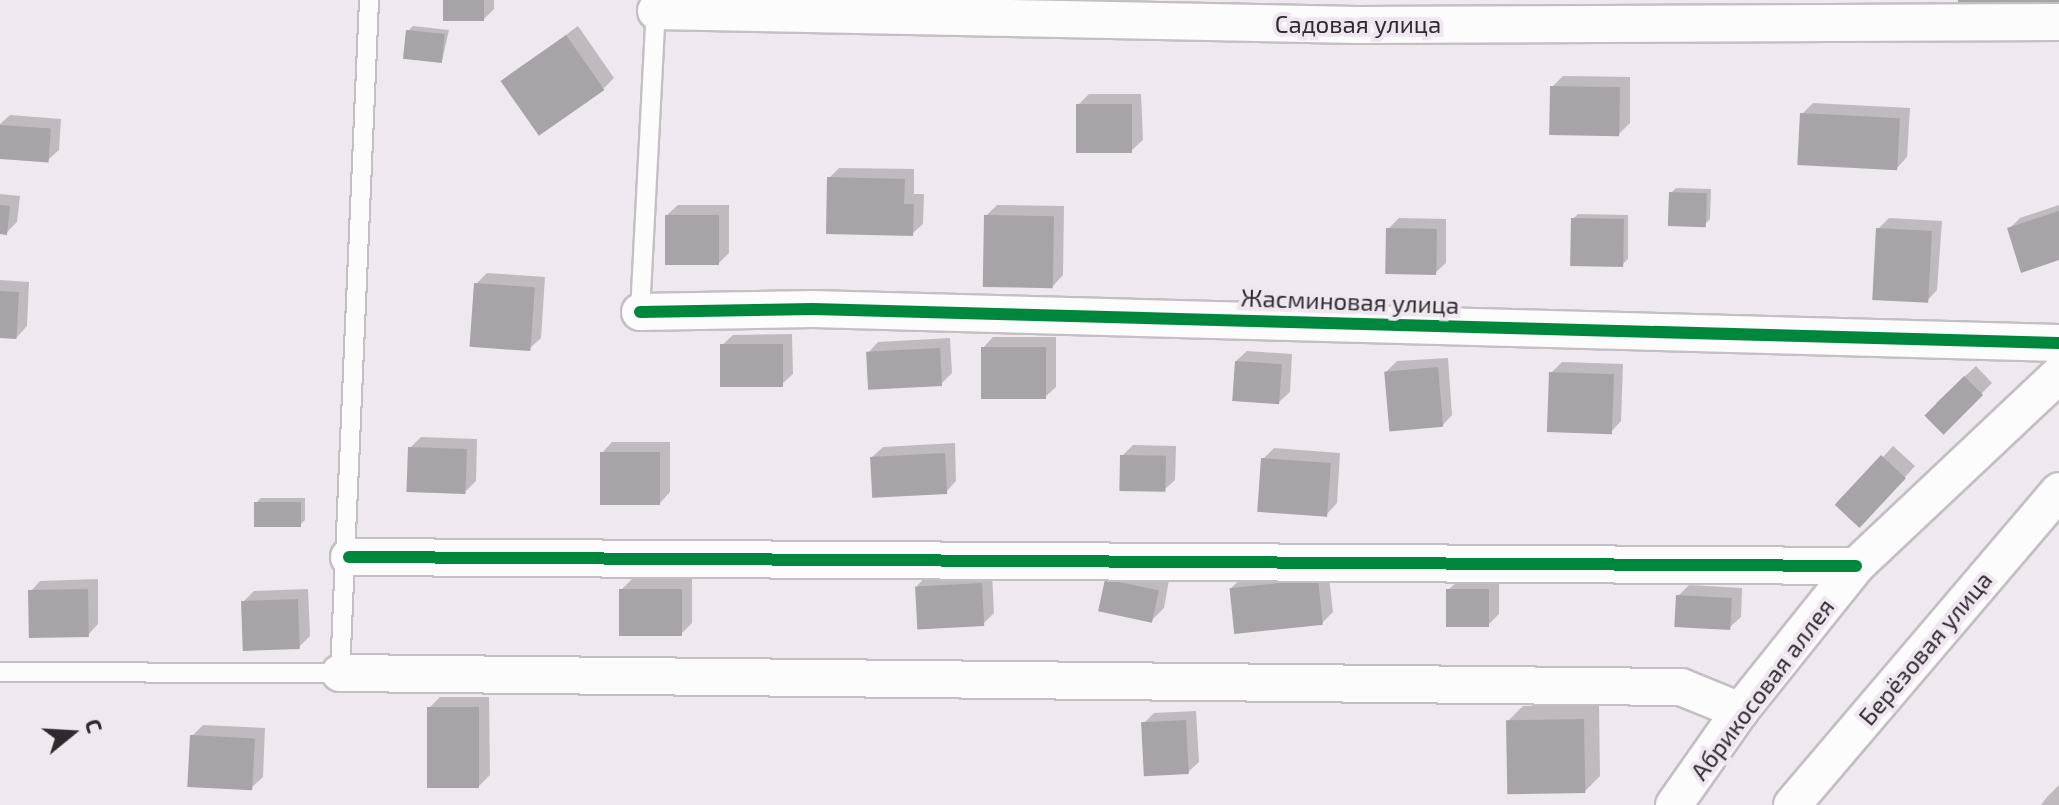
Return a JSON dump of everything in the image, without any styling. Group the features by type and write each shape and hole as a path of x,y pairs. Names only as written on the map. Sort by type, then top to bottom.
{"street":[{"name":"Садовая улица","path":"656,6 2059,22"},
{"name":"Жасминовая улица","path":"640,312 813,309 2059,343"},
{"name":"Абрикосовая аллея","path":"1674,805 1740,711 1856,566 2059,375"},
{"name":"Берёзовая улица","path":"1792,805 2059,491"},
{"path":"349,557 1856,566"},
{"path":"340,673 1681,687 1740,711"}],"lane":[{"path":"0,672 340,673 349,557 369,0"},
{"path":"640,312 656,6"}],"building":[{"path":"443,0 484,0 484,21 443,21"},
{"path":"1958,0 2059,0 2059,13 1959,15"},
{"path":"406,30 445,34 442,63 403,59"},
{"path":"566,35 604,90 539,136 500,81"},
{"path":"1550,86 1620,87 1619,136 1549,135"},
{"path":"1076,104 1132,104 1132,153 1076,153"},
{"path":"1800,113 1900,118 1897,170 1797,165"},
{"path":"0,125 51,129 49,162 0,159"},
{"path":"827,177 905,179 904,204 914,204 913,236 826,234"},
{"path":"1669,192 1707,193 1706,227 1668,226"},
{"path":"0,205 10,206 7,235 0,234"},
{"path":"2059,211 2059,260 2021,273 2007,228"},
{"path":"665,215 719,215 719,265 665,265"},
{"path":"984,215 1054,216 1053,288 983,287"},
{"path":"1571,218 1624,219 1623,267 1570,266"},
{"path":"1386,228 1437,229 1436,275 1385,274"},
{"path":"1876,228 1932,231 1928,303 1872,300"},
{"path":"474,283 535,287 530,351 470,347"},
{"path":"0,291 19,292 17,339 0,338"},
{"path":"720,344 783,344 783,387 720,387"},
{"path":"981,347 1046,347 1046,399 981,399"},
{"path":"940,348 942,386 868,390 866,352"},
{"path":"1235,361 1282,364 1279,404 1232,401"},
{"path":"1438,367 1443,427 1389,431 1384,372"},
{"path":"1549,372 1614,374 1612,434 1547,432"},
{"path":"1964,376 1983,395 1943,435 1924,416"},
{"path":"408,447 467,449 465,494 406,492"},
{"path":"600,452 660,452 660,505 600,505"},
{"path":"945,453 947,494 872,498 870,457"},
{"path":"1120,455 1166,456 1165,492 1119,491"},
{"path":"1881,455 1906,478 1859,528 1835,505"},
{"path":"1261,458 1331,463 1327,517 1257,512"},
{"path":"254,502 301,502 301,527 254,527"},
{"path":"1105,579 1159,590 1152,623 1098,611"},
{"path":"1318,579 1323,625 1234,634 1229,588"},
{"path":"982,583 984,626 917,629 915,587"},
{"path":"88,589 89,637 29,638 28,590"},
{"path":"619,589 682,589 682,636 619,636"},
{"path":"1446,589 1489,589 1489,627 1446,627"},
{"path":"1676,595 1732,598 1730,630 1674,627"},
{"path":"298,599 300,649 243,651 241,601"},
{"path":"427,707 479,707 479,788 427,788"},
{"path":"1584,719 1585,793 1507,794 1506,720"},
{"path":"1186,720 1189,774 1144,776 1141,722"},
{"path":"190,735 255,738 252,790 187,787"}],"cycle path":[{"path":"640,312 813,309 2059,343"},
{"path":"349,557 1856,566"}]}
